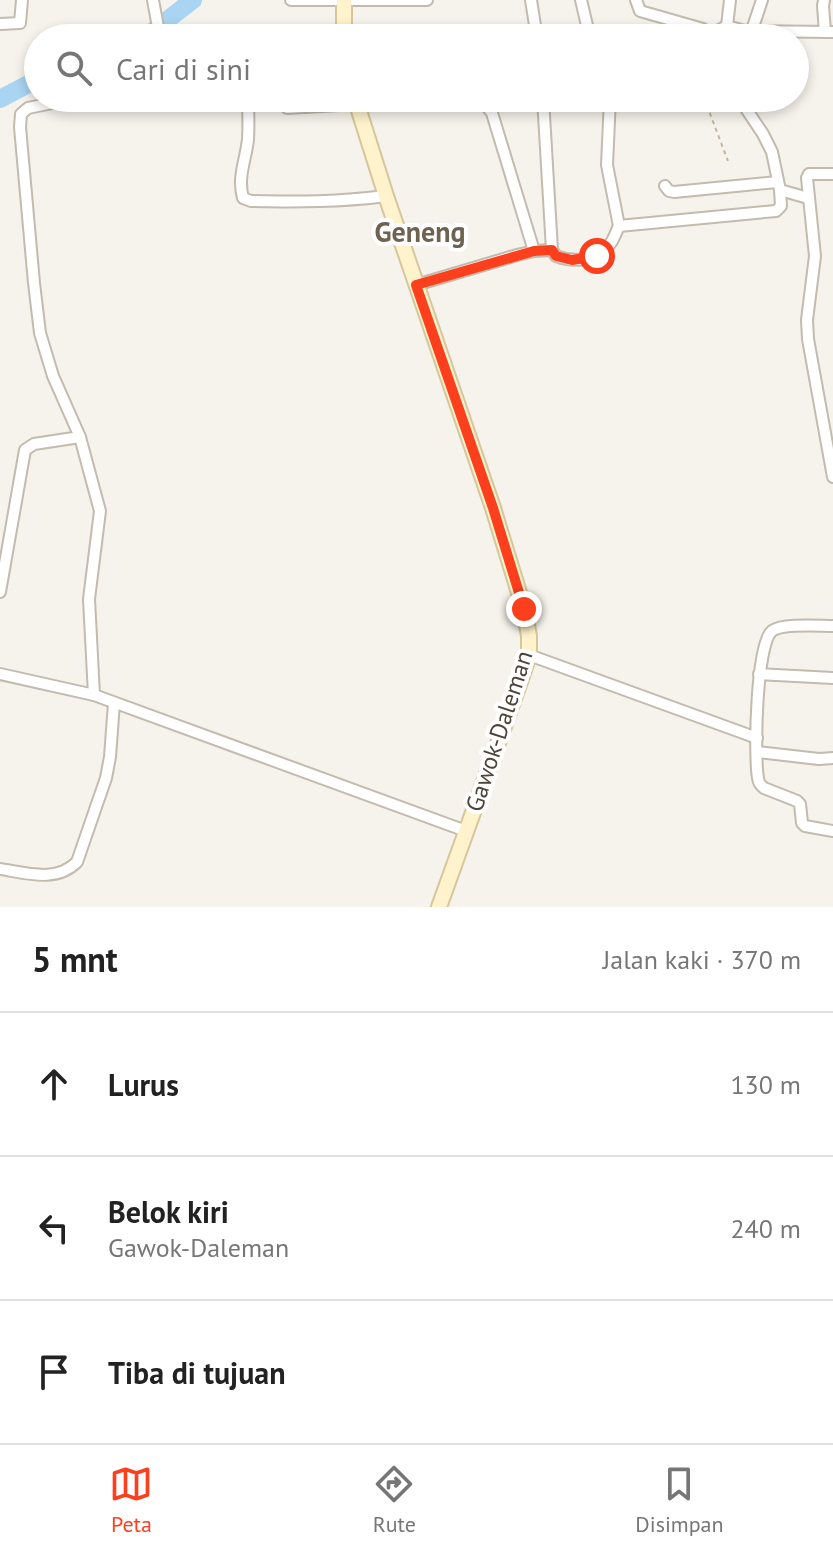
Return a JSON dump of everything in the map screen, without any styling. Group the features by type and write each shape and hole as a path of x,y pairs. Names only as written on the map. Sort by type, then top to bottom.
{"street":[{"path":"0,24 20,23 22,0"},
{"path":"153,0 157,24"},
{"path":"291,0 426,0"},
{"path":"531,0 534,24"},
{"path":"581,0 587,24"},
{"path":"636,0 640,11 686,24"},
{"path":"727,24 730,0"},
{"path":"749,24 762,0"},
{"path":"809,32 829,32 824,0"},
{"path":"344,1 344,24"},
{"path":"24,111 20,127 40,333 53,376 80,437 100,511 89,599 94,695"},
{"path":"248,112 248,139 240,177 242,195 246,201 347,201 386,196"},
{"name":"Gawok-Daleman","path":"359,112 493,508 524,609 529,636 529,655 439,907"},
{"path":"491,112 534,251"},
{"path":"544,112 552,250 556,256 572,260 597,256 610,245 619,226 607,165 609,112"},
{"path":"619,226 776,211 781,206 772,152 748,112"},
{"path":"833,174 807,175 804,197 813,224 815,256 807,320 808,339 833,477"},
{"path":"665,186 674,192 779,186 804,197"},
{"path":"416,285 534,251 552,250"},
{"path":"0,592 25,450 31,445 80,437"},
{"path":"833,626 773,630 764,644 755,737 761,785 797,801 805,826 833,831"},
{"path":"529,655 755,737"},
{"path":"0,674 94,695 466,831"},
{"path":"759,674 833,678"},
{"path":"0,869 54,876 77,862 106,778 114,703"},
{"path":"757,752 833,758"}],"path":[{"path":"709,112 728,161"}],"waterway":[{"path":"162,24 193,0"},
{"path":"0,99 24,86"}],"district":[{"name":"Geneng","path":"420,231"}],"route":[{"path":"524,609 493,508 416,285 534,251 552,250 556,256 572,260 597,256"}]}
